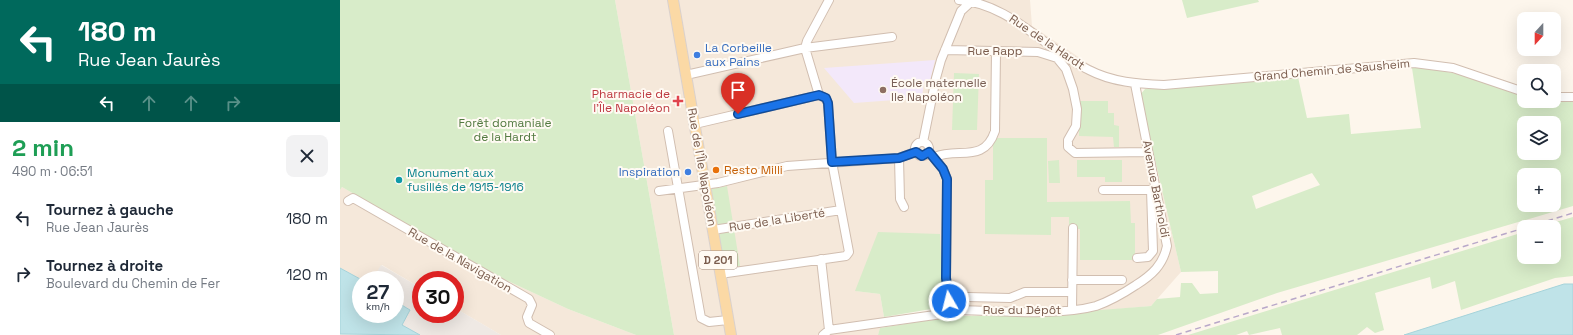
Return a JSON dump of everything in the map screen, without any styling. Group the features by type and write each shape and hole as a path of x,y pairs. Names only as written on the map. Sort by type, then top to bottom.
{"main road":[{"name":"Rue de l'Île Napoléon","path":"673,0 731,335"}],"street":[{"path":"819,95 805,48 807,41 829,0"},
{"name":"Rue de la Hardt","path":"961,11 957,0 973,1 1009,16 1088,70 1114,79 1135,84"},
{"path":"923,142 936,78 945,50 961,11 973,1"},
{"path":"686,75 805,48 892,37"},
{"name":"Rue Rapp","path":"945,50 1038,52 1054,56 1064,66 1073,89 1077,109 1076,126 1068,140 1068,147 1074,153 1148,152"},
{"path":"916,152 922,156 932,154 977,152 986,146 994,131 996,52"},
{"name":"Grand Chemin de Sausheim","path":"1135,84 1164,85 1414,63 1454,68 1517,90"},
{"name":"Avenue Bartholdi","path":"1072,310 1097,305 1127,291 1146,279 1158,268 1164,258 1167,246 1165,232 1154,190 1135,84"},
{"path":"695,124 819,95 826,98 828,103 832,162 849,252 846,256 720,274"},
{"path":"1561,97 1573,97"},
{"path":"668,130 701,318 709,322 728,320"},
{"path":"916,152 917,144 923,142"},
{"path":"923,142 928,146 943,169 947,179 946,278 950,310"},
{"path":"659,191 704,185 787,166 899,158 916,152"},
{"path":"899,158 900,199 904,207"},
{"path":"1103,190 1154,190 1151,255 1148,257 1137,258"},
{"name":"Rue de la Navigation","path":"351,200 529,299 532,305 527,317 529,323 550,335"},
{"name":"Rue de la Liberté","path":"713,230 841,210"},
{"path":"1072,310 1073,228"},
{"path":"1153,232 1165,232"},
{"path":"821,259 826,333"},
{"path":"1072,280 1122,280"},
{"path":"966,297 1010,298 1025,292 1072,292"},
{"name":"Rue du Dépôt","path":"826,333 942,314 950,310 1072,310"}],"shaded area":[{"path":"615,0 1030,0 1032,26 1098,70 1137,81 1181,272 1151,306 1107,310 937,308 943,300 941,283 856,291 880,294 884,317 878,335 674,335"},
{"name":"École maternelle Ile Napoléon","path":"935,60 930,81 924,81 922,98 854,103 824,68"},
{"path":"342,187 491,273 568,309 636,335 501,335 464,313 464,271 412,271 412,283 404,278 404,271 392,271 382,265 378,271 352,271 352,275 340,268 340,190"},
{"path":"381,265 391,271 377,271"},
{"path":"404,278 412,283 412,323 464,323 464,313 501,335 420,335 402,325 410,310 404,306"}],"green space":[{"name":"Forêt domaniale de la Hardt","path":"340,0 615,0 674,335 636,335 568,309 491,273 342,187 340,190"},
{"path":"1182,0 1258,0 1259,2 1187,18"},
{"path":"1412,68 1425,68 1458,74 1517,94 1517,108 1561,108 1561,100 1573,100 1573,206 1561,210 1561,168 1517,168 1517,212 1553,212 1525,220 1517,220 1517,222 1277,293 1158,335 878,335 880,328 954,316 1037,315 1151,306 1157,299 1180,297 1181,283 1192,283 1200,294 1218,293 1218,271 1181,272 1140,95 1145,89 1298,77 1307,118 1349,114 1351,134 1421,128","holes":["1312,173 1320,185 1256,209 1252,196"]},
{"path":"954,73 979,74 977,130 952,130"},
{"path":"1079,101 1108,101 1108,113 1114,113 1114,125 1119,126 1119,147 1114,147 1113,137 1079,136"},
{"path":"996,138 1047,138 1047,202 1130,201 1131,223 1135,223 1135,260 1080,260 1080,229 1069,229 1069,217 1051,217 1051,235 985,234 985,180 993,180 993,146"},
{"path":"1059,160 1060,183 1049,183 1048,161"},
{"path":"1077,160 1122,160 1122,182 1105,182 1105,177 1077,177"},
{"path":"727,186 740,266 724,269 711,189"},
{"path":"1573,217 1573,276 1555,278 1461,310 1455,281 1432,289 1430,277 1375,293 1384,330 1375,333 1367,327 1357,335 1282,335 1280,328 1249,335 1247,331 1236,335 1188,335 1517,234 1517,264 1561,264 1561,221"},
{"path":"878,232 940,234 943,300 937,308 884,317 880,294 855,291"}],"water":[{"path":"340,268 352,275 352,323 403,323 402,325 420,335 340,334"},
{"path":"1564,284 1573,284 1573,335 1404,335"},
{"path":"404,306 410,310 404,321"}],"railway":[{"path":"1550,220 1573,213"},
{"path":"1176,335 1517,230"}],"place":[{"name":"La Corbeille aux Pains","path":"697,55"},
{"name":"École maternelle Ile Napoléon","path":"883,90"},
{"name":"Pharmacie de l'Île Napoléon","path":"678,101"},
{"name":"Resto Milli","path":"716,170"},
{"name":"Inspiration","path":"688,172"},
{"name":"Monument aux fusillés de 1915-1916","path":"399,180"}],"route":[{"path":"738,114 819,95 826,98 828,103 832,162 899,158 916,152 920,156 925,156 929,152 935,157 946,174 947,179 946,278 949,301"}]}
